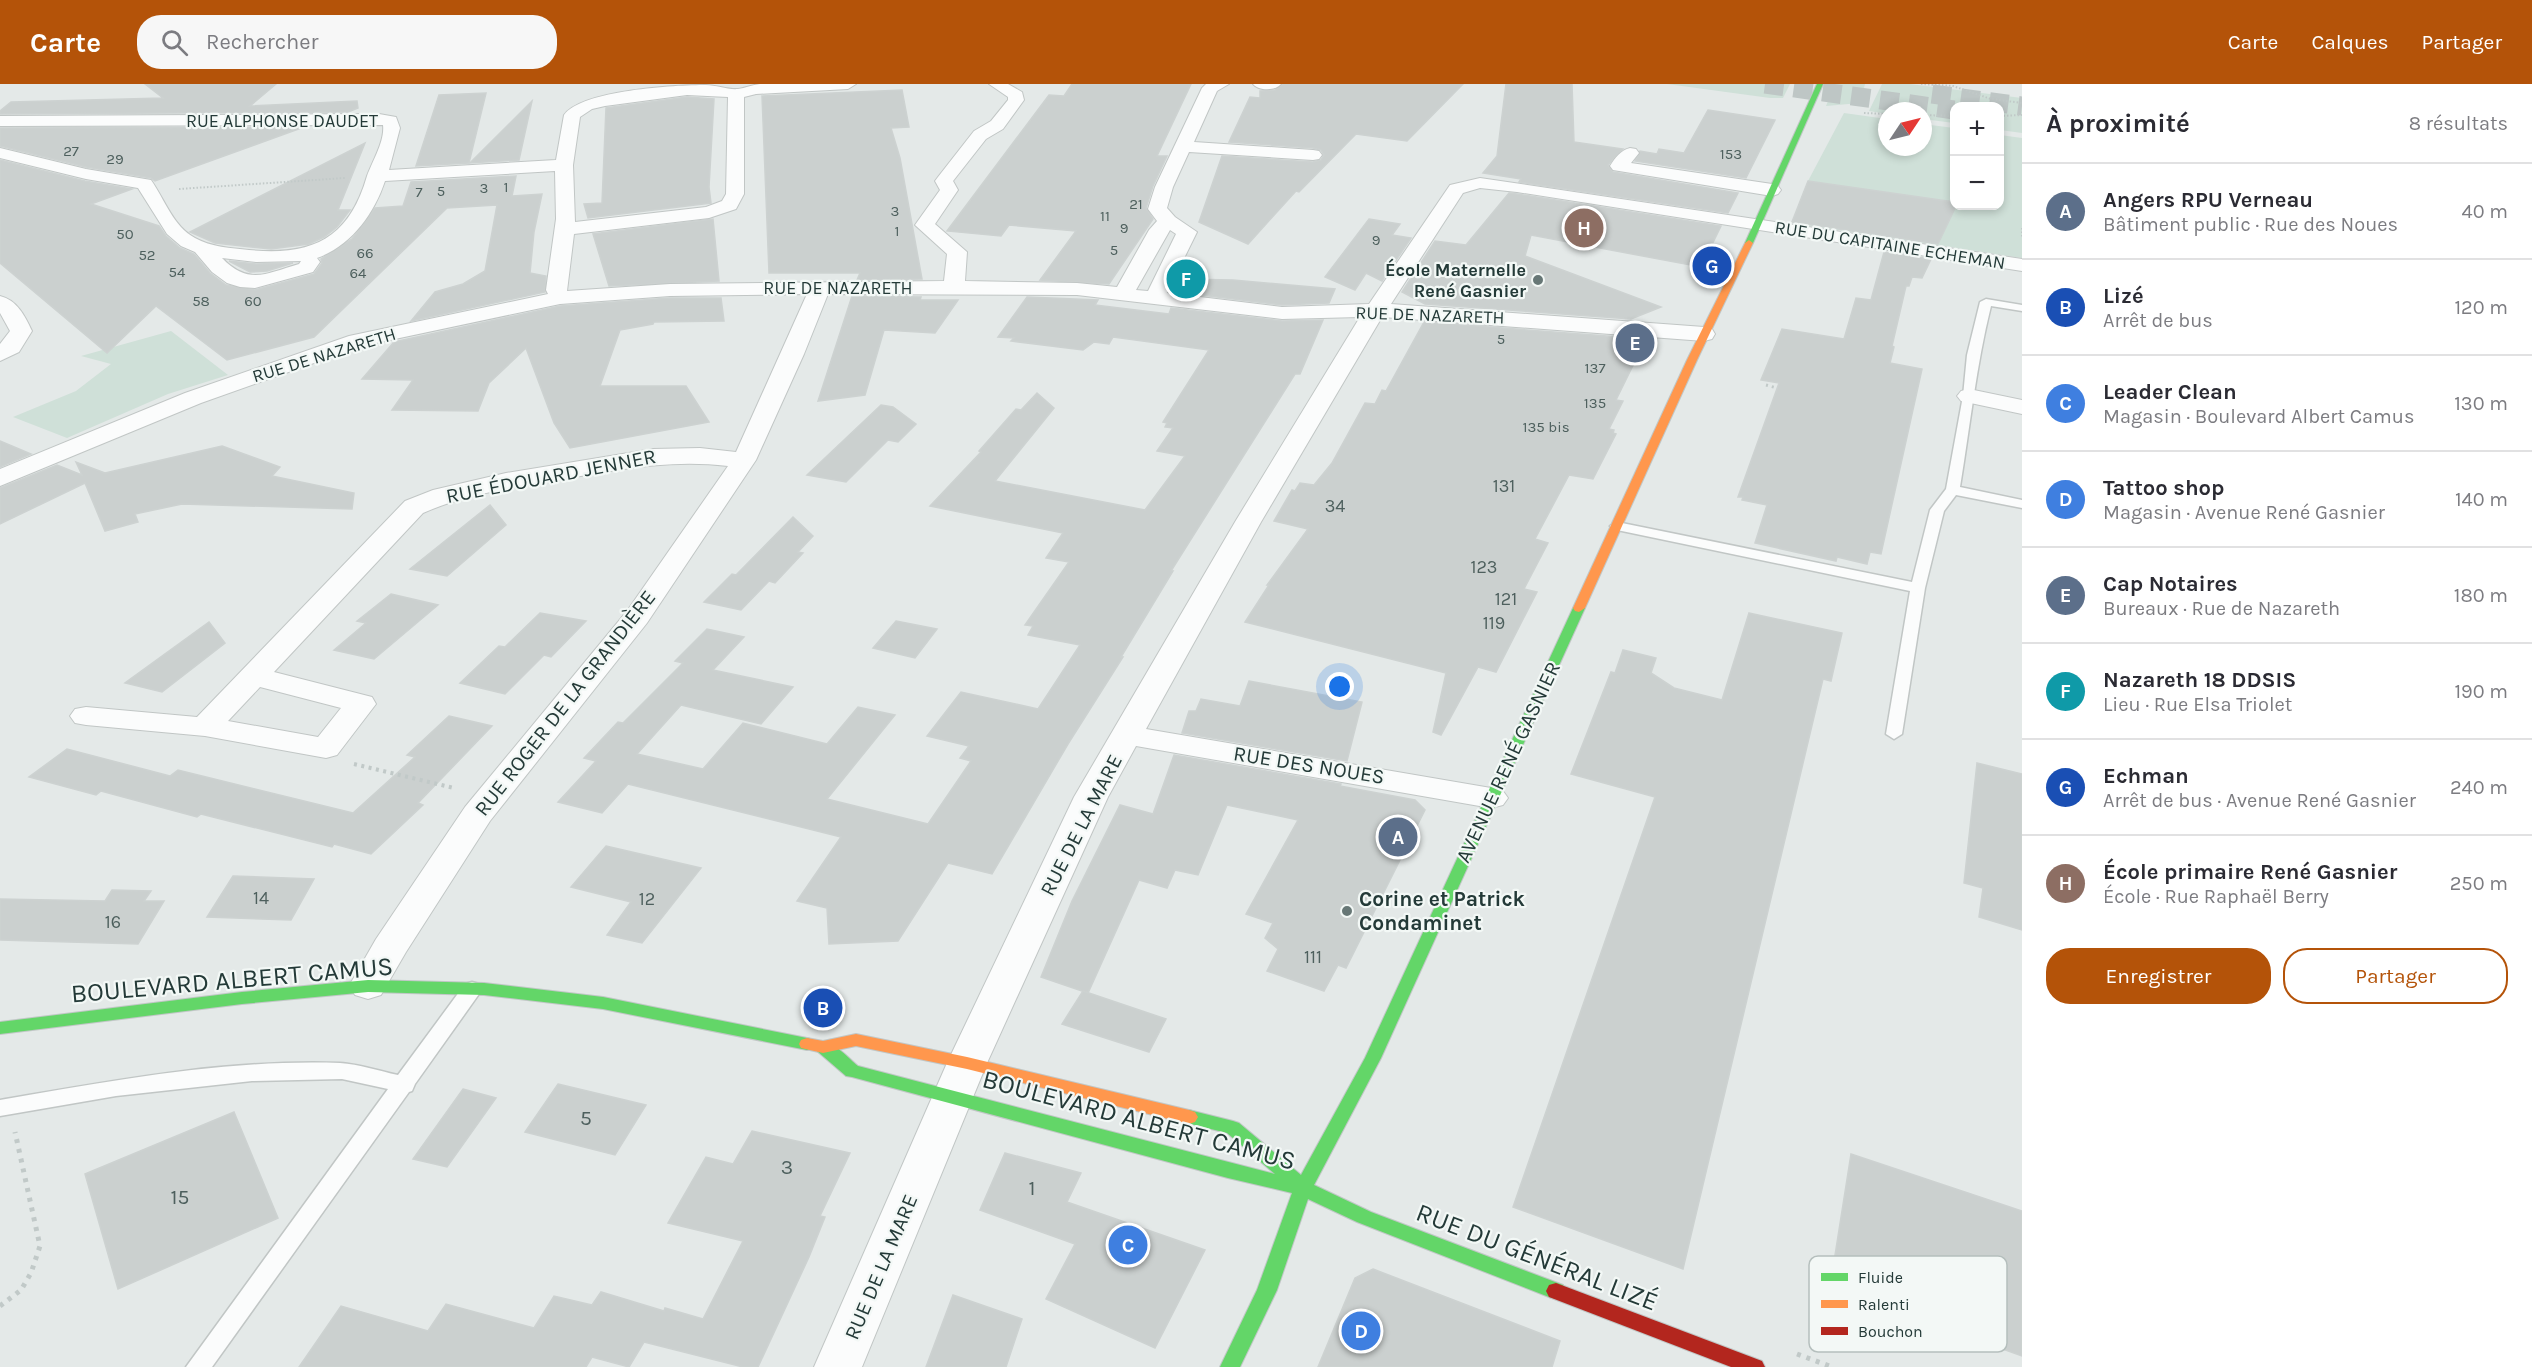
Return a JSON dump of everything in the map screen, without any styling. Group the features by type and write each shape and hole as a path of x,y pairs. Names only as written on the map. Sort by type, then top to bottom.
{"main road":[{"name":"AVENUE RENÉ GASNIER","path":"1230,1367 1267,1290 1303,1188 1365,1074 1704,334 1758,224 1787,154 1820,84"},
{"name":"BOULEVARD ALBERT CAMUS","path":"0,1028 242,998 368,986 472,989 603,1003 823,1047 856,1040 960,1080 1228,1172 1303,1188"},
{"name":"BOULEVARD ALBERT CAMUS","path":"823,1047 852,1071 960,1080 1233,1128 1303,1188"},
{"name":"RUE DU GÉNÉRAL LIZÉ","path":"1303,1188 1364,1217 1755,1367"}],"street":[{"path":"560,298 556,290 565,229 564,165 572,115 588,105 610,99 644,95 712,90 736,94 756,89 848,84"},
{"path":"954,287 957,252 925,225 949,190 944,181 980,135 997,125 1016,100 1016,94 997,84"},
{"path":"1154,299 1187,232 1168,221 1157,209 1164,187 1210,88 1221,84"},
{"path":"1261,84 1273,84"},
{"path":"565,229 709,212 729,205 735,194 736,94"},
{"name":"RUE ALPHONSE DAUDET","path":"0,121 379,119 390,121 392,128 376,176"},
{"path":"1183,146 1314,155"},
{"path":"0,153 86,174 145,184 170,228 188,242 203,249 227,274 239,281 279,277 306,268 362,212 376,176 564,165"},
{"path":"1630,153 1619,166 1772,190"},
{"name":"RUE DU CAPITAINE ECHEMAN","path":"1376,310 1385,300 1449,196 1465,185 1479,183 2022,265"},
{"path":"1123,295 1159,230 1168,221"},
{"name":"RUE DE NAZARETH","path":"0,478 193,398 357,341 560,298 670,290 954,287 1077,290 1282,313 1312,314 1376,310 1704,334"},
{"name":"RUE ROGER DE LA GRANDIÈRE","path":"368,986 389,948 477,814 637,617 744,459 793,354 820,288"},
{"path":"0,302 13,314 21,331 11,347 0,354"},
{"name":"RUE DE LA MARE","path":"838,1367 960,1080 1091,797 1248,522 1376,310"},
{"path":"1969,396 2022,407"},
{"name":"RUE ÉDOUARD JENNER","path":"205,728 414,507 442,495 495,483 654,456 689,454 744,459"},
{"path":"86,716 205,728 326,748 361,704 253,676"},
{"name":"RUE DES NOUES","path":"1126,735 1491,798"}],"lane":[{"path":"1894,734 1918,588 1937,510 1953,490 1969,396 1973,355 1986,302 2022,308"},
{"path":"1953,490 2022,504"},
{"path":"1617,526 1918,588"},
{"path":"198,1367 472,989"},
{"path":"6,1116 116,1088 252,1073 342,1071 405,1084"}],"path":[{"path":"1921,84 1962,89 1969,94 1986,99 2022,103"},
{"path":"1933,84 1940,86"},
{"path":"1962,89 1964,84"},
{"path":"1864,113 1878,114"},
{"path":"1932,115 1950,116"},
{"path":"2004,116 2022,115"},
{"path":"175,189 346,178"},
{"path":"2022,228 2022,237"},
{"path":"1766,386 1778,388"},
{"path":"353,763 457,789"},
{"path":"0,1306 21,1290 31,1274 40,1246 6,1116"}],"shaded area":[{"path":"1667,84 1790,84 1783,98 1770,98"},
{"path":"1835,84 1865,84 1860,103 1826,106"},
{"path":"1882,84 1910,84 2022,98 2022,133 2004,131 2004,102 1950,102 1950,122 1932,120 1932,102 1878,102 1878,112 1869,111"},
{"path":"1844,113 1878,118 1878,156 1932,156 1932,125 1950,127 1950,210 2004,210 2004,136 2022,138 2022,258 1792,223 1808,181"},
{"path":"171,331 228,375 168,394 67,438 13,417 76,391 111,364 81,356"}],"building":[{"path":"145,84 276,84 250,106 357,101 358,108 348,112 0,114 0,111 11,102 163,98"},
{"path":"1072,84 1191,84 1157,156 1167,156 1146,208 1153,219 1109,284 1040,280 1076,231 1009,225 1001,236 947,231 1049,95 1064,96"},
{"path":"1283,84 1463,84 1407,141 1356,134 1299,192 1296,191 1248,244 1199,222 1222,156 1313,162 1321,160 1324,155 1321,150 1313,148 1229,142 1250,97 1260,98 1260,91 1275,90"},
{"path":"1506,84 1572,84 1574,142 1623,149 1608,165 1613,172 1738,193 1728,213 1519,182 1521,179 1483,173 1497,156"},
{"path":"902,90 909,127 891,128 900,158 922,279 857,280 860,273 769,273 762,96"},
{"path":"486,93 469,163 416,166 439,95"},
{"path":"687,97 714,99 709,187 711,203 588,218 584,204 602,203 606,108"},
{"path":"532,101 519,160 470,163"},
{"path":"1708,110 1775,120 1746,178 1635,161 1640,151 1657,154 1659,149 1684,153"},
{"path":"304,127 155,181 151,178 86,167 0,146 0,128"},
{"path":"365,143 338,210 350,210 337,227 324,237 309,244 271,249 215,243 190,232"},
{"path":"0,160 85,181 132,189 91,204 159,226 166,236 180,248 194,254 210,273 226,285 255,290 314,274 322,263 321,259 352,239 375,208 403,206 411,182 516,176 512,196 542,194 534,232 530,273 546,276 545,292 411,321 435,292 463,284 485,271 497,205 447,208 314,337 227,360 156,306 107,353 0,263"},
{"path":"1808,181 1950,201 1950,210 1954,210 1938,244 1792,222"},
{"path":"1509,193 1721,226 1701,267 1531,235 1525,256 1661,307 1631,319 1425,304 1402,292 1435,241 1466,245"},
{"path":"713,219 719,281 609,286 593,234"},
{"path":"1369,219 1400,224 1392,235 1411,238 1382,281 1366,273 1355,290 1325,277"},
{"path":"1884,252 1931,259 1922,278 1912,277 1909,286 1906,286 1892,346 1894,347 1890,363 1922,369 1881,554 1870,552 1867,564 1837,557 1836,561 1755,543 1767,505 1742,500 1743,497 1738,497 1779,383 1761,380 1782,329 1844,339 1856,298 1871,300"},
{"path":"229,261 256,264 293,263 267,271 250,272"},
{"path":"1181,279 1233,280 1335,289 1329,303 1282,305 1177,292"},
{"path":"852,296 958,300 935,333 884,330 865,395 818,401"},
{"path":"1027,297 1098,300 1095,305 1169,314 1171,308 1282,321 1323,320 1300,374 1295,374 1171,571 1173,571 1121,657 1123,657 1068,744 992,874 948,863 898,941 829,944 827,908 797,901 841,837 628,784 602,813 558,802 596,761 584,758 618,722 623,723 683,663 675,661 707,629 744,637 713,670 793,687 761,724 681,705 637,754 703,769 743,723 827,744 858,707 895,715 827,799 928,824 971,761 960,758 969,746 927,736 961,692 1038,709 1080,645 1028,635 1033,626 1025,625 1069,562 1046,558 1063,533 930,506 981,452 979,451 1016,409 1021,410 1037,393 1054,408 995,481 1145,510 1185,456 1157,451 1173,428 1165,427 1167,423 1163,422 1209,350 1113,337 1109,344 1094,342 1083,350 1011,341 1014,338 998,337"},
{"path":"670,298 721,298 724,321 654,322 620,330 600,386 686,386 709,422 570,448 554,423 526,348 489,383 478,411 392,410 413,380 362,379 394,342 560,306"},
{"path":"1424,322 1646,339 1616,400 1623,401 1609,429 1614,430 1613,433 1616,434 1593,479 1569,475 1535,539 1548,543 1524,589 1537,592 1496,672 1478,667 1441,735 1433,732 1446,673 1245,622 1269,585 1267,585 1308,529 1274,521 1292,490 1295,491 1300,483 1314,485 1332,463 1365,403 1375,404 1382,390 1386,391"},
{"path":"881,405 893,407 916,424 898,442 888,440 846,482 807,475"},
{"path":"0,441 31,454 0,467"},
{"path":"222,446 280,467 272,476 354,493 352,509 182,504 135,514 138,522 105,531 85,483 0,524 0,488 57,465 82,475 76,462 105,473"},
{"path":"490,505 506,525 447,576 410,569"},
{"path":"793,517 813,536 798,552 803,553 775,583 769,581 741,610 704,602 732,574 736,575"},
{"path":"391,594 438,605 374,659 334,650 366,623 357,621"},
{"path":"540,613 586,621 551,657 544,655 505,694 460,683 499,646 505,647"},
{"path":"1749,613 1842,633 1831,681 1823,679 1683,1269 1513,1207 1655,797 1571,774 1611,672 1615,673 1623,650 1656,658 1651,673 1674,688 1722,700"},
{"path":"896,621 937,629 915,658 873,648"},
{"path":"209,622 225,643 162,692 125,683"},
{"path":"1249,681 1362,702 1347,761 1182,733 1189,711 1196,711 1201,699 1240,706"},
{"path":"449,716 492,726 418,803 423,805 371,854 334,844 332,847 201,814 197,817 101,791 96,795 29,777 67,749 170,776 178,770 353,813 415,757 407,755"},
{"path":"1174,755 1341,784 1340,786 1415,800 1425,810 1346,968 1338,965 1324,991 1267,971 1278,949 1265,938 1273,923 1246,914 1298,820 1227,805 1198,875 1175,870 1167,888 1139,880 1088,993 1041,977 1072,901 1120,805 1153,814"},
{"path":"1977,763 2022,774 2022,930 1979,917 1983,888 1964,883"},
{"path":"606,846 701,868 642,943 607,935 631,902 571,887"},
{"path":"233,876 314,879 291,920 207,917"},
{"path":"112,890 151,891 144,901 164,901 138,944 0,940 0,899 105,901"},
{"path":"1083,991 1166,1019 1149,1052 1062,1024"},
{"path":"558,1084 646,1105 615,1155 525,1132"},
{"path":"463,1089 496,1098 447,1167 413,1159"},
{"path":"234,1112 278,1218 118,1289 85,1174"},
{"path":"752,1131 850,1153 820,1216 825,1217 809,1257 758,1367 743,1367 644,1342 629,1367 592,1357 586,1367 299,1367 341,1306 428,1331 446,1304 534,1328 554,1296 592,1305 601,1292 664,1311 665,1308 703,1319 743,1241 668,1223 706,1157 733,1164"},
{"path":"1005,1153 1081,1173 1067,1202 1205,1250 1155,1348 1046,1299 1075,1244 980,1210"},
{"path":"1851,1154 2022,1211 2022,1356 2007,1351 2007,1256 1835,1256"},
{"path":"1373,1269 1560,1341 1552,1367 1318,1367 1355,1278"},
{"path":"953,1295 1022,1319 1006,1367 926,1367"}],"tunnel":[{"path":"1765,84 1950,109"},
{"path":"1932,94 2022,106"}],"traffic: fast":[{"path":"1749,243 1820,84"},
{"path":"1230,1367 1267,1290 1303,1188 1373,1058 1579,608"},
{"path":"0,1028 242,998 368,986 484,989 603,1003 807,1044"},
{"path":"823,1047 852,1071 1228,1171 1303,1188 1364,1217 1556,1291"},
{"path":"1189,1117 1233,1128 1303,1188"}],"traffic: slow":[{"path":"1579,608 1692,360 1749,243"},
{"path":"807,1044 823,1047 856,1040 967,1063 1189,1117"}],"traffic: jam":[{"path":"1556,1291 1755,1367"}],"place":[{"name":"École primaire René Gasnier","path":"1584,228"},
{"name":"Echman","path":"1712,266"},
{"name":"Nazareth 18 DDSIS","path":"1186,279"},
{"name":"École Maternelle René Gasnier","path":"1538,280"},
{"name":"Cap Notaires","path":"1635,343"},
{"name":"Angers RPU Verneau","path":"1398,837"},
{"name":"Corine et Patrick Condaminet","path":"1347,911"},
{"name":"Lizé","path":"823,1008"},
{"name":"Leader Clean","path":"1128,1245"},
{"name":"Tattoo shop","path":"1361,1331"}]}
